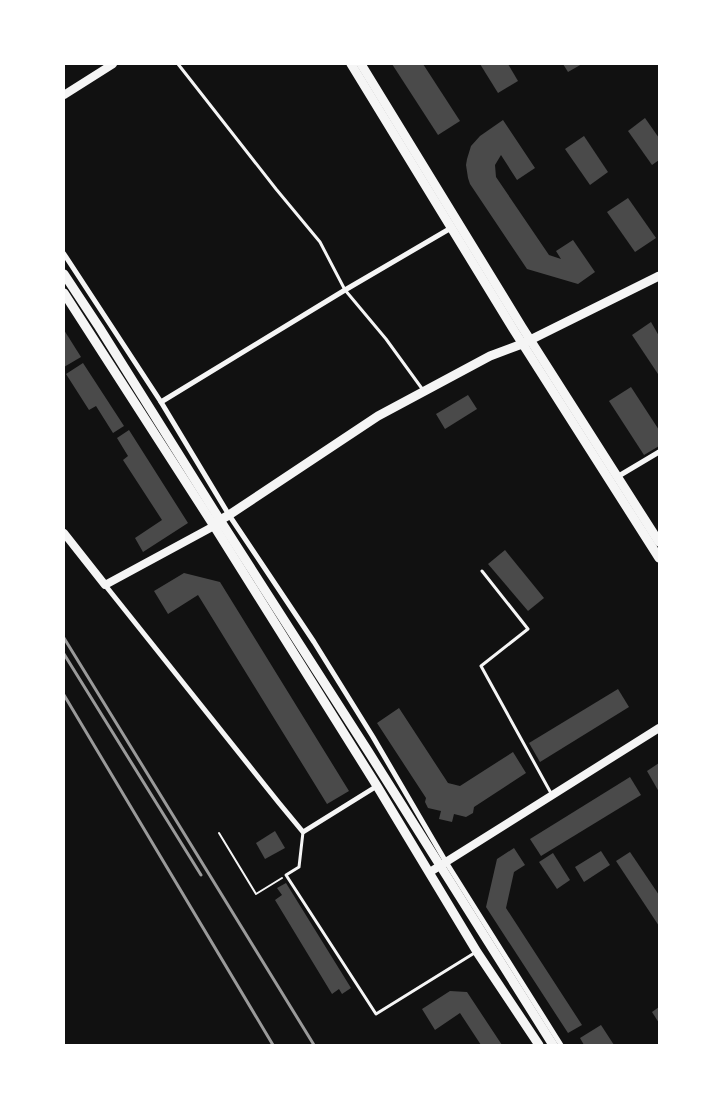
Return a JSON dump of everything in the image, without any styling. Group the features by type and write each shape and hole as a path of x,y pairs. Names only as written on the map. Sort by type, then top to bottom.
{"main road":[{"path":"351,64 451,228 614,479 659,542"},
{"path":"361,64 526,342"},
{"path":"64,274 99,327 478,952 539,1045"},
{"path":"217,523 378,416 490,356 526,342 659,276"},
{"path":"64,293 443,864 553,1045"},
{"path":"614,479 659,558"}],"street":[{"path":"64,95 113,64"},
{"path":"161,402 451,228"},
{"path":"64,254 161,402 229,515 324,658 373,737 443,864 561,1045"},
{"path":"614,479 659,452"},
{"path":"105,585 217,523"},
{"path":"64,533 303,832 377,786"},
{"path":"430,872 659,728"}],"lane":[{"path":"178,64 320,242 345,290 386,339 424,391"},
{"path":"482,571 528,629 481,666 552,796"},
{"path":"303,832 299,866 286,875 376,1014 478,952"}],"path":[{"path":"219,834 256,894 286,875"}],"building":[{"path":"392,64 423,64 460,121 438,135"},
{"path":"480,64 508,64 518,81 498,93"},
{"path":"563,64 582,64 568,72"},
{"path":"645,118 659,138 659,160 652,165 628,131"},
{"path":"503,120 535,168 517,180 501,155 495,165 496,177 549,255 561,259 556,251 573,240 595,272 578,284 527,269 470,184 466,165 471,146 480,136"},
{"path":"584,136 608,172 590,185 565,149"},
{"path":"628,198 656,238 635,252 607,212"},
{"path":"651,322 659,336 658,374 632,335"},
{"path":"64,330 81,357 64,367"},
{"path":"83,363 124,426 113,433 96,406 89,410 66,374"},
{"path":"631,387 659,430 659,446 644,455 609,401"},
{"path":"468,395 477,409 445,429 436,414"},
{"path":"129,430 188,523 143,552 135,538 162,520 123,460 128,456 117,438"},
{"path":"505,550 544,598 528,611 488,564"},
{"path":"184,573 220,582 349,791 327,804 198,595 168,614 154,591"},
{"path":"618,689 629,707 540,762 529,743"},
{"path":"399,708 448,783 460,786 513,752 526,773 474,807 473,813 466,817 454,814 452,822 439,819 441,811 428,808 425,802 426,798 377,723"},
{"path":"659,763 659,792 647,771"},
{"path":"630,777 641,795 541,856 530,839"},
{"path":"275,831 285,848 265,859 256,843"},
{"path":"514,848 525,865 514,872 506,908 582,1025 568,1033 486,907 497,859"},
{"path":"601,851 610,865 584,882 575,867"},
{"path":"630,852 659,895 659,926 616,861"},
{"path":"553,853 570,880 557,889 539,862"},
{"path":"286,883 351,988 342,994 339,989 332,994 275,900 282,895 277,888"},
{"path":"450,991 467,992 502,1045 481,1045 460,1013 435,1030 422,1009"},
{"path":"659,1007 659,1023 652,1012"},
{"path":"601,1025 614,1045 584,1045 580,1038"}],"railway":[{"path":"64,638 314,1045"},
{"path":"64,654 201,875"},
{"path":"64,695 273,1045"}]}
